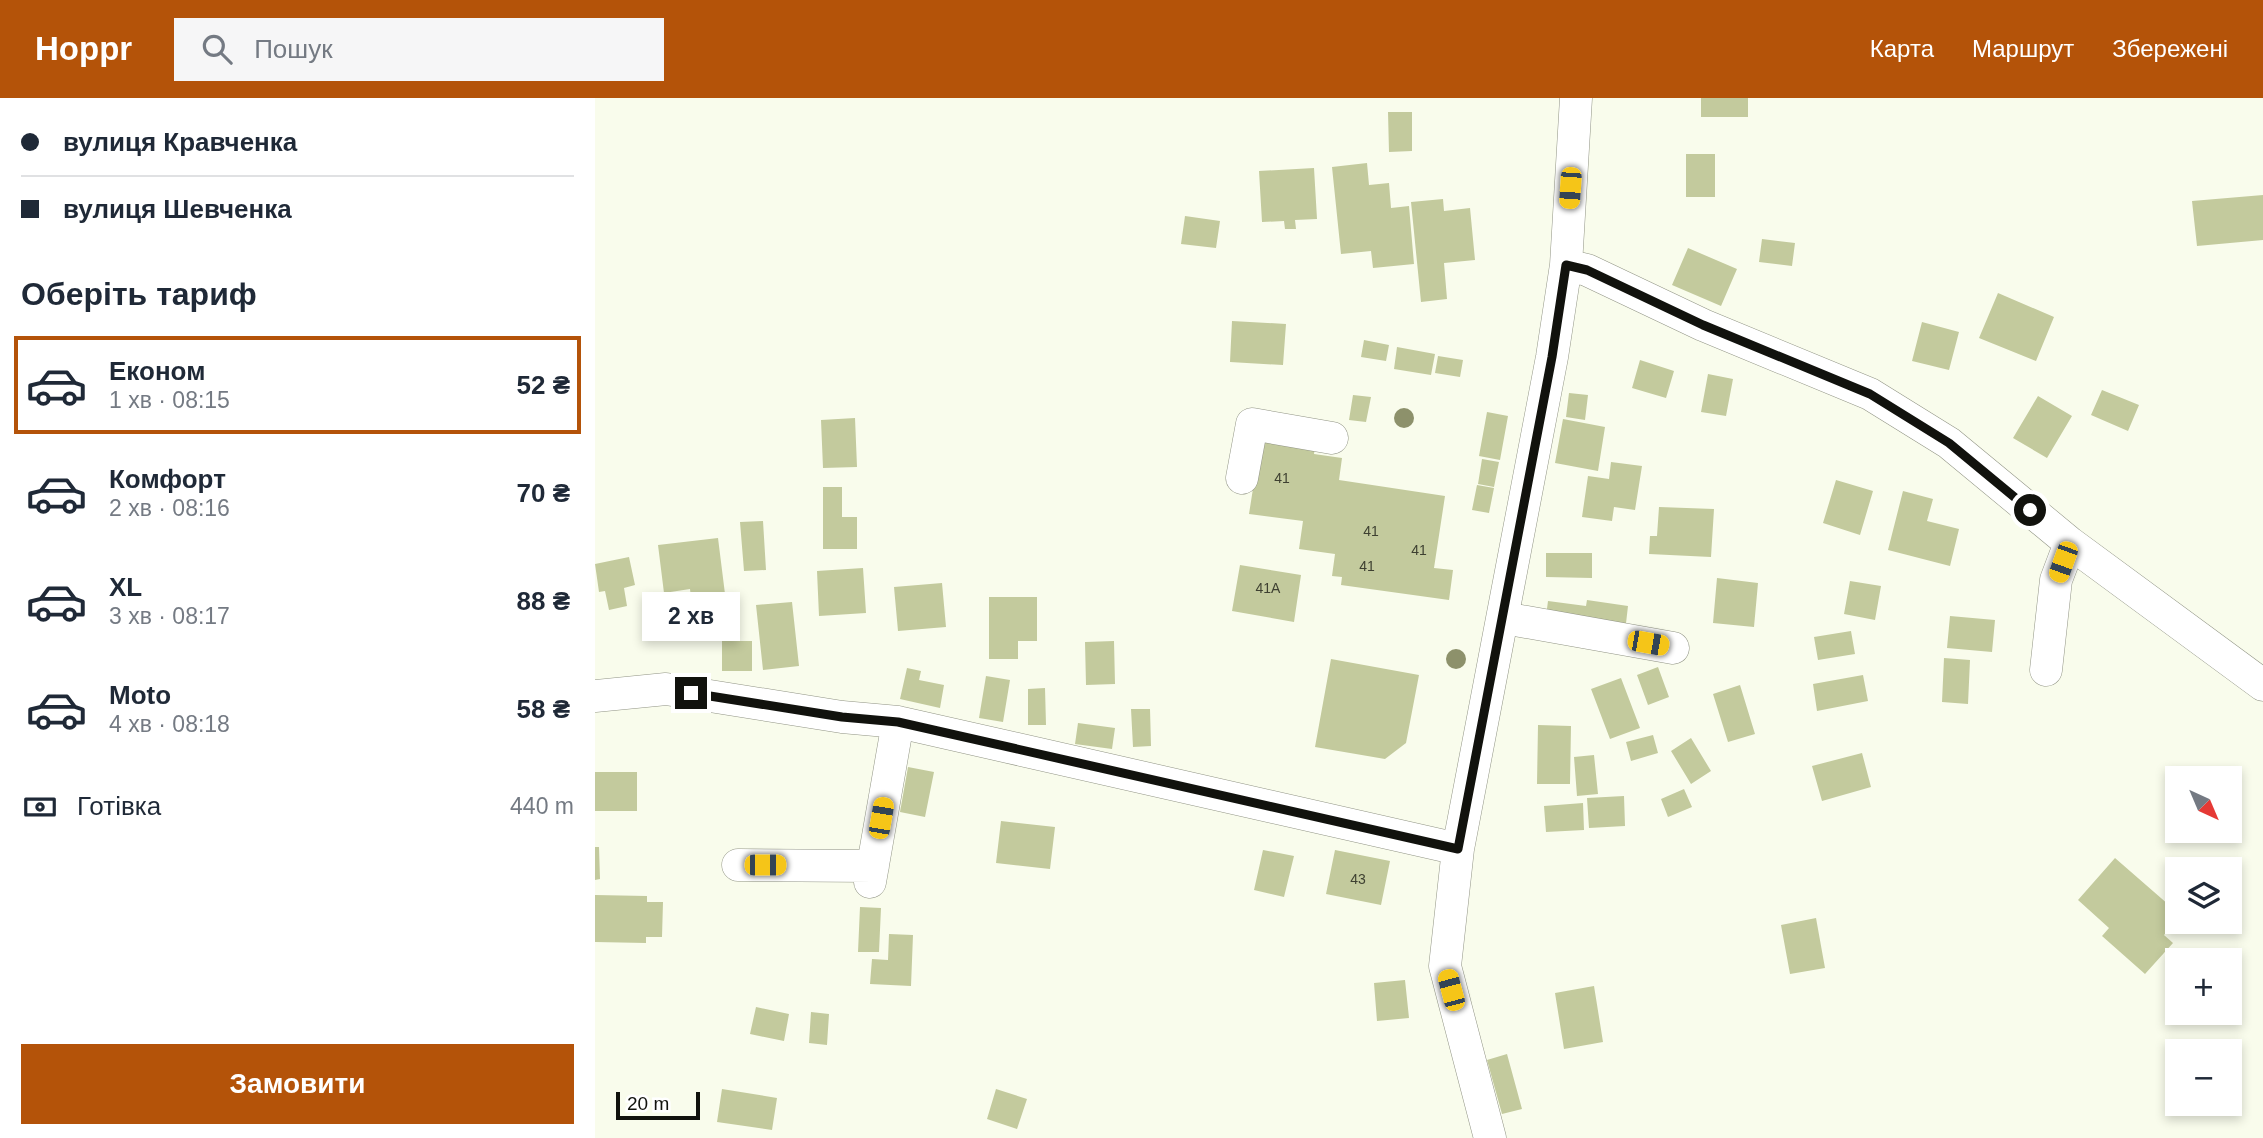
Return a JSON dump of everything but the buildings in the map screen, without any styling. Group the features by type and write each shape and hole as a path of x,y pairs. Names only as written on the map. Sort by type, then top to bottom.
{"street":[{"path":"1490,1138 1445,966 1458,849 1504,618 1552,357 1566,265 1576,98"},
{"path":"1566,265 1587,270 1703,325 1870,394 1949,443 2070,543 2263,685"},
{"path":"1242,478 1252,424 1332,438"},
{"path":"2046,670 2056,580 2070,543"},
{"path":"1504,618 1673,648"},
{"path":"595,696 666,689 842,717 898,722 1351,839 1458,849"},
{"path":"738,865 872,874 898,722"}],"route":[{"path":"691,693 842,717 898,722 1458,849 1504,618 1552,357 1566,265 1587,270 1703,325 1870,394 1949,443 2030,510"}]}
